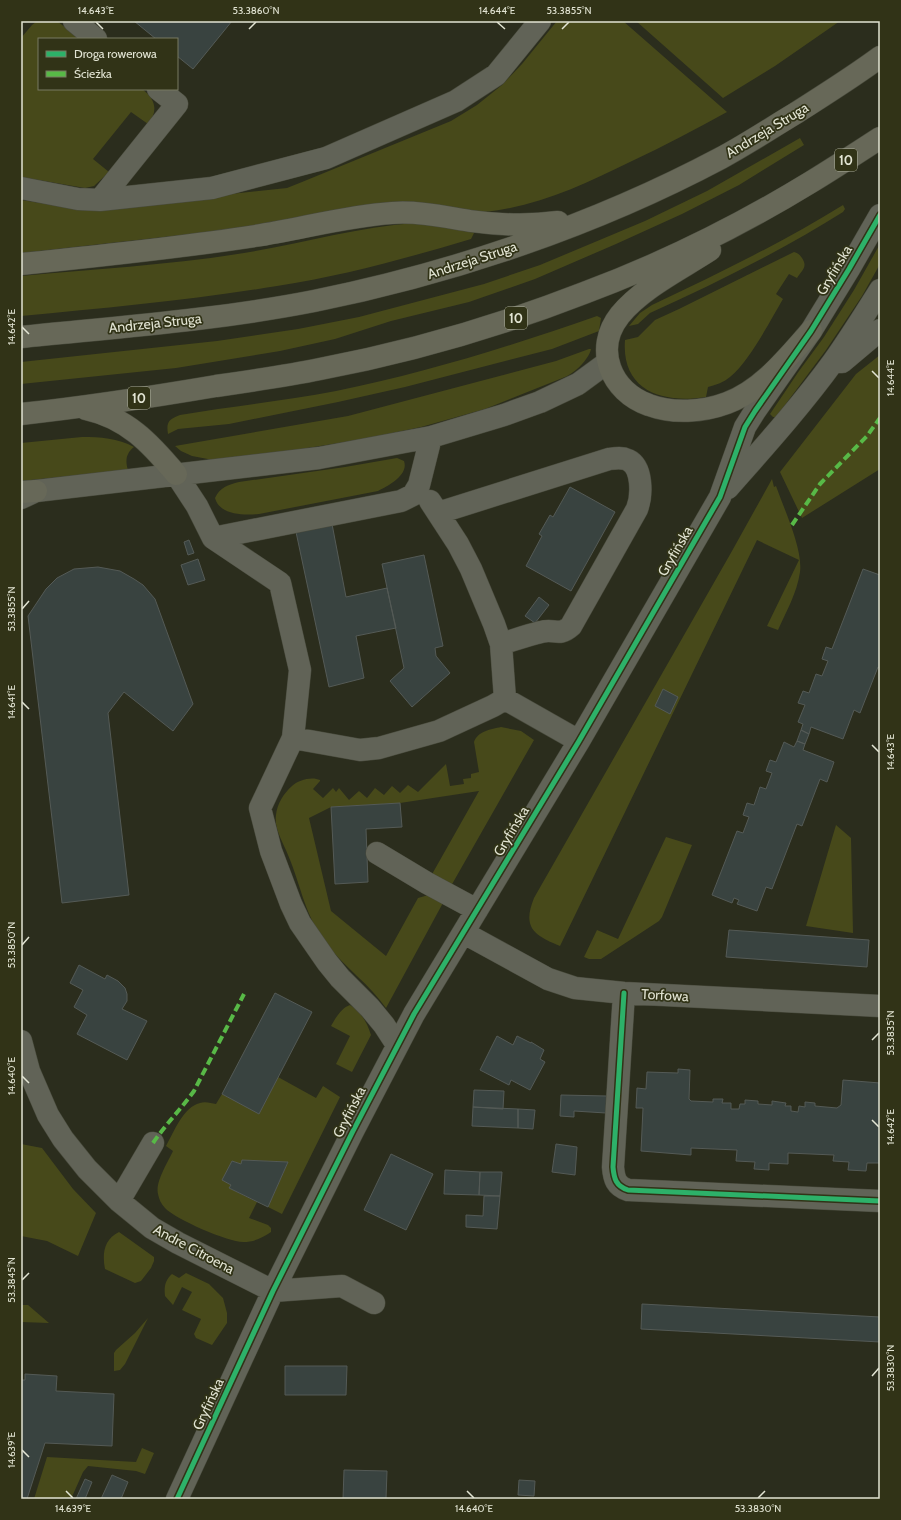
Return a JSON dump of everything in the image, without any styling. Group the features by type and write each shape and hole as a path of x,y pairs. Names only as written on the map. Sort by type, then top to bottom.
{"main road":[{"name":"Andrzeja Struga","path":"21,337 221,316 313,301 412,278 476,261 590,218 670,183 721,158 818,99 880,57"},
{"name":"10","path":"21,414 79,408 322,369 412,348 537,311 638,271 732,226 811,182 880,138"},
{"path":"811,182 725,241 650,288 637,298 620,315 610,332 606,347 608,362 621,387 643,403 667,410 705,409 726,404 752,389 779,366 811,331"},
{"path":"21,264 165,249 256,236 393,212 432,215 471,221 534,225 590,218"},
{"path":"79,408 102,412 125,423 152,445 176,474"}],"street":[{"path":"74,21 95,38"},
{"path":"21,188 78,199 100,200 212,188 326,158 456,101 496,75 540,21"},
{"path":"100,200 177,104 159,90"},
{"name":"Gryfińska","path":"177,1499 273,1291 321,1193 414,1014 579,741 720,497 745,427 811,331 880,215"},
{"name":"Gryfińska","path":"720,497 773,437 815,385 849,339 880,290"},
{"path":"815,385 880,330"},
{"path":"26,494 176,474 319,458 431,437 504,415 540,402 578,384 608,362"},
{"path":"213,538 401,501 413,495 419,485 431,437"},
{"path":"438,513 610,459 627,459 632,462 640,481 641,488 641,496 637,509 571,626 560,632 543,631 501,644"},
{"path":"176,474 196,506 213,538 280,583 300,670 293,738 260,808 271,852 300,923 327,962 370,1008 398,1046"},
{"path":"419,485 458,544 471,569 501,644 505,699"},
{"path":"293,738 360,750 379,748 439,731 505,699"},
{"path":"505,699 579,741"},
{"path":"377,853 427,883 477,910"},
{"name":"Torfowa","path":"464,933 548,979 575,988 624,993 880,1006"},
{"path":"624,993 613,1167 614,1179 620,1188 628,1190 880,1201"},
{"name":"Andre Citroena","path":"21,1041 29,1071 48,1115 63,1140 87,1169 118,1201 152,1228 273,1291"},
{"path":"118,1201 153,1143"},
{"path":"273,1291 342,1286 374,1303"}],"shaded area":[{"path":"37,21 57,21 79,38 38,38 38,90 143,90 153,101 154,114 148,124 131,112 93,159 109,172 94,186 85,188 21,177 21,38"},
{"path":"557,21 623,21 727,112 614,170 578,186 542,200 505,209 485,212 263,224 200,233 21,253 21,200 66,207 91,209 287,188 451,121 477,105 502,85 522,64"},
{"path":"636,21 840,21 775,66 723,98"},
{"path":"800,138 804,145 739,185 682,214 535,279 469,302 391,321 335,339 280,351 176,368 21,384 21,362 217,341 298,329 359,317 484,284 540,265 645,221 707,191"},
{"path":"843,205 845,209 843,212 796,240 724,278 650,313 638,324 629,326 640,313 652,305 773,245"},
{"path":"414,223 473,231 474,233 471,239 423,253 351,272 302,282 181,300 21,316 21,276 160,264 216,257 371,228"},
{"path":"880,244 880,264 862,296 826,350 776,417 773,417 770,414 824,337 854,290"},
{"path":"794,252 797,253 804,261 802,271 797,278 789,274 776,294 783,299 759,341 744,362 728,379 708,387 706,397 690,399 660,395 648,390 638,382 630,371 626,357 625,340 638,337 655,320"},
{"path":"597,316 601,318 599,331 552,349 405,387 338,402 229,424 178,429 168,434 167,427 169,422 173,418 180,415 316,395 369,384 468,358"},
{"path":"591,349 590,353 585,361 565,377 485,409 421,427 364,439 301,449 213,460 192,456 181,451 175,446 348,416 556,361"},
{"path":"880,355 880,469 802,518 780,472 856,374"},
{"path":"82,437 109,439 134,447 129,452 127,457 128,470 21,481 21,443"},
{"path":"397,458 404,461 405,466 401,475 378,491 259,514 240,514 227,511 218,504 215,498 219,491 228,485 239,482"},
{"path":"772,479 774,487 776,486 796,541 800,563 799,580 778,630 767,626 799,560 757,540 560,946 551,942 537,934 530,923 529,917 534,898"},
{"path":"501,727 521,731 534,740 451,886 431,876 479,791 400,803 331,807 309,818 331,911 386,956 418,898 432,894 444,901 386,1008 373,992 342,962 320,935 308,912 293,867 276,825 276,815 279,803 286,792 295,784 301,780 313,778 320,780 313,789 323,798 333,788 336,792 339,788 349,800 359,791 367,798 375,788 384,795 392,786 400,793 408,785 418,792 446,764 450,786 464,784 463,779 471,778 471,774 479,772 474,742 476,738 485,731"},
{"path":"836,825 851,838 853,933 806,926"},
{"path":"666,837 692,845 662,917 659,921 601,959 589,959 584,957 597,930 618,939"},
{"path":"350,1005 363,1018 371,1035 352,1072 336,1064 350,1036 331,1026 341,1011"},
{"path":"278,1077 316,1098 323,1086 340,1097 282,1214 268,1207 288,1162 243,1160 241,1164 232,1161 223,1180 231,1185 229,1188 257,1202 249,1218 268,1225 271,1228 271,1232 261,1238 247,1242 236,1241 190,1224 171,1213 162,1205 158,1194 158,1184 173,1151 166,1146 184,1115 194,1105 202,1102 216,1104 222,1094 259,1113"},
{"path":"21,1144 42,1148 73,1189 96,1213 78,1256 47,1241 21,1236"},
{"path":"119,1232 154,1257 151,1268 141,1281 135,1283 105,1269 105,1248 110,1239"},
{"path":"186,1273 209,1284 223,1298 227,1313 227,1323 212,1345 196,1338 194,1334 201,1319 182,1310 192,1292 182,1287 173,1305 165,1296 166,1284 170,1276 172,1274 179,1278"},
{"path":"21,1305 28,1305 49,1323 21,1322"},
{"path":"148,1318 125,1364 120,1370 114,1371 114,1353"},
{"path":"142,1448 154,1453 145,1474 136,1471 88,1466 83,1472 71,1499 34,1499 47,1457 136,1462"}],"building":[{"path":"134,21 232,21 193,69 178,57 178,38 155,38"},
{"path":"570,487 615,512 571,591 526,566 542,536 539,534 550,515 553,517"},
{"path":"332,524 346,597 387,588 396,628 356,636 364,678 329,687 296,532"},
{"path":"189,540 194,553 188,555 184,542"},
{"path":"424,555 443,646 435,648 436,656 450,673 412,707 390,681 404,668 382,564"},
{"path":"198,559 205,580 188,585 181,565"},
{"path":"98,567 120,571 143,585 155,599 193,704 173,731 124,692 108,713 129,895 62,903 28,616 46,589 57,578 74,569"},
{"path":"863,569 880,575 880,668 878,667 860,713 854,710 843,739 811,727 809,734 801,730 803,724 798,722 805,705 798,703 803,691 809,693 816,674 822,676 828,661 822,659 826,647 832,649"},
{"path":"539,597 549,605 535,623 525,616"},
{"path":"663,689 678,697 670,714 655,706"},
{"path":"801,730 809,734 805,744 797,741"},
{"path":"797,741 805,744 803,750 834,762 827,782 820,779 802,826 797,824 772,889 766,887 757,911 737,904 739,900 734,898 732,903 712,895 737,831 743,833 749,817 743,815 747,803 754,805 760,787 766,789 772,773 766,771 770,760 776,762 784,742 794,747"},
{"path":"400,803 402,827 366,829 368,882 335,884 331,807"},
{"path":"729,930 869,940 867,967 726,957"},
{"path":"79,965 105,979 107,975 118,981 125,988 127,994 127,1001 122,1009 147,1021 127,1060 77,1034 87,1015 74,1007 83,990 70,983"},
{"path":"275,993 312,1012 259,1114 222,1094"},
{"path":"497,1036 513,1045 517,1036 544,1050 540,1059 545,1062 530,1090 511,1080 509,1085 480,1070"},
{"path":"678,1069 690,1070 689,1099 691,1101 713,1102 713,1099 723,1099 722,1103 731,1103 731,1109 739,1109 740,1104 745,1104 745,1100 758,1101 758,1104 772,1105 772,1101 786,1103 785,1106 791,1106 791,1111 798,1112 799,1106 805,1107 805,1102 815,1103 815,1106 837,1108 841,1105 843,1080 880,1083 880,1163 867,1163 866,1171 848,1170 849,1162 833,1161 834,1155 788,1153 788,1164 769,1163 769,1170 754,1169 755,1162 736,1161 737,1150 691,1148 691,1155 641,1151 643,1108 636,1108 637,1088 646,1089 647,1072 678,1073"},
{"path":"474,1090 504,1091 503,1109 473,1107"},
{"path":"561,1095 607,1096 606,1113 574,1111 574,1117 560,1116"},
{"path":"473,1107 518,1109 518,1128 472,1126"},
{"path":"518,1109 535,1110 533,1129 518,1128"},
{"path":"556,1144 577,1147 575,1175 552,1172"},
{"path":"391,1154 433,1174 406,1230 364,1210"},
{"path":"242,1160 288,1162 268,1207 229,1188 231,1185 222,1180 232,1161 241,1164"},
{"path":"445,1170 480,1172 479,1195 444,1194"},
{"path":"480,1172 502,1172 500,1196 479,1195"},
{"path":"484,1196 500,1196 497,1229 466,1227 466,1215 483,1216"},
{"path":"642,1304 880,1317 880,1342 641,1329"},
{"path":"285,1366 347,1366 346,1395 285,1395"},
{"path":"25,1374 57,1376 56,1391 114,1394 112,1446 45,1443 27,1499 21,1499 21,1380 25,1380"},
{"path":"344,1470 387,1471 386,1499 343,1499"},
{"path":"112,1475 128,1482 121,1499 101,1499"},
{"path":"85,1479 92,1482 85,1499 76,1499"},
{"path":"519,1480 535,1481 534,1496 518,1495"}],"marked path":[{"path":"792,525 820,484 867,436 880,418"},
{"path":"153,1143 194,1091 244,994"}],"cycle path":[{"path":"177,1499 273,1291 353,1131 414,1014 579,741 720,497 745,427 811,331 880,215"},
{"path":"624,993 613,1167 616,1182 618,1184 628,1190 880,1201"}]}
